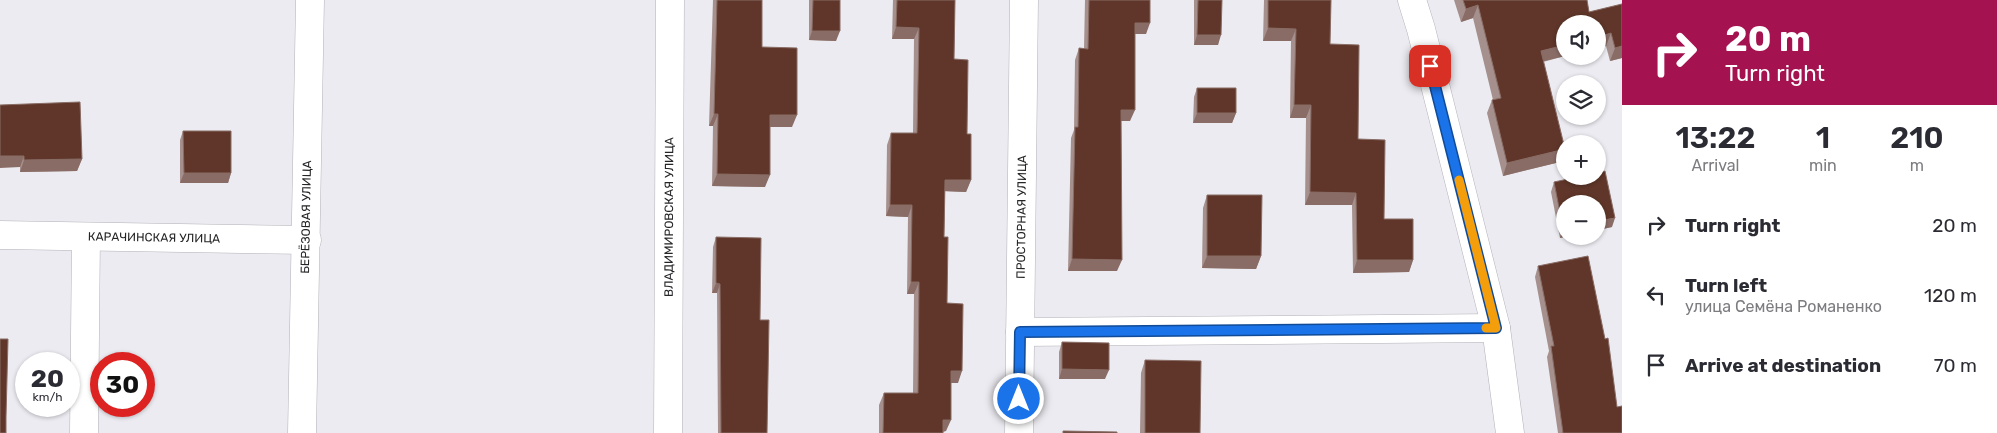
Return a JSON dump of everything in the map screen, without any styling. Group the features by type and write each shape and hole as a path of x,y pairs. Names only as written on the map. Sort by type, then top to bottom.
{"street":[{"name":"БЕРЁЗОВАЯ УЛИЦА","path":"302,433 310,0"},
{"name":"ВЛАДИМИРОВСКАЯ УЛИЦА","path":"668,433 670,0"},
{"name":"ПРОСТОРНАЯ УЛИЦА","path":"1019,433 1024,0"},
{"path":"1412,0 1421,29 1496,328 1510,433"},
{"name":"КАРАЧИНСКАЯ УЛИЦА","path":"0,235 306,240"},
{"path":"84,433 86,237"},
{"path":"1020,332 1496,328"}],"building":[{"path":"717,0 762,0 762,47 797,48 797,115 770,115 770,175 717,174 718,114 714,114"},
{"path":"813,0 840,0 840,31 812,31"},
{"path":"897,0 955,0 954,59 968,60 967,134 971,134 971,180 945,180 944,237 948,237 947,303 963,304 962,371 951,371 951,420 943,420 943,433 883,433 884,393 918,393 919,282 911,282 912,205 890,205 891,133 917,133 919,28 896,27"},
{"path":"1089,0 1150,0 1150,23 1135,23 1135,110 1121,110 1122,260 1072,259 1075,127 1078,127 1079,48 1088,49"},
{"path":"1198,0 1222,0 1221,35 1197,35"},
{"path":"1268,0 1331,0 1330,44 1359,45 1358,139 1385,140 1384,219 1413,219 1413,260 1357,260 1356,193 1310,192 1311,105 1294,105 1296,29 1268,28"},
{"path":"1463,0 1587,0 1589,12 1622,4 1622,46 1615,48 1611,33 1606,35 1606,15 1556,15 1556,47 1541,51 1556,112 1556,125 1559,125 1562,135 1556,135 1556,151 1507,163 1492,100 1501,98 1478,5 1466,9"},
{"path":"1197,88 1236,88 1236,113 1197,113"},
{"path":"80,102 82,159 24,160 24,156 0,156 0,105"},
{"path":"183,131 231,131 231,173 184,173"},
{"path":"1606,176 1615,218 1606,220 1606,195 1557,195 1554,182 1556,182 1556,185 1606,185"},
{"path":"1207,195 1262,195 1261,256 1207,256"},
{"path":"716,237 761,238 760,320 769,320 767,433 721,433 720,284 716,283"},
{"path":"1588,256 1605,339 1608,338 1617,407 1622,406 1622,433 1563,433 1551,346 1554,346 1538,266"},
{"path":"0,339 8,339 6,433 0,433"},
{"path":"1062,342 1109,343 1109,370 1062,369"},
{"path":"1145,360 1201,361 1200,433 1145,433"},
{"path":"1063,431 1117,432 1117,433 1063,433"}],"slow traffic":[{"path":"1459,180 1496,328 1486,328"}],"route":[{"path":"1019,399 1020,332 1496,328 1430,66"}]}
